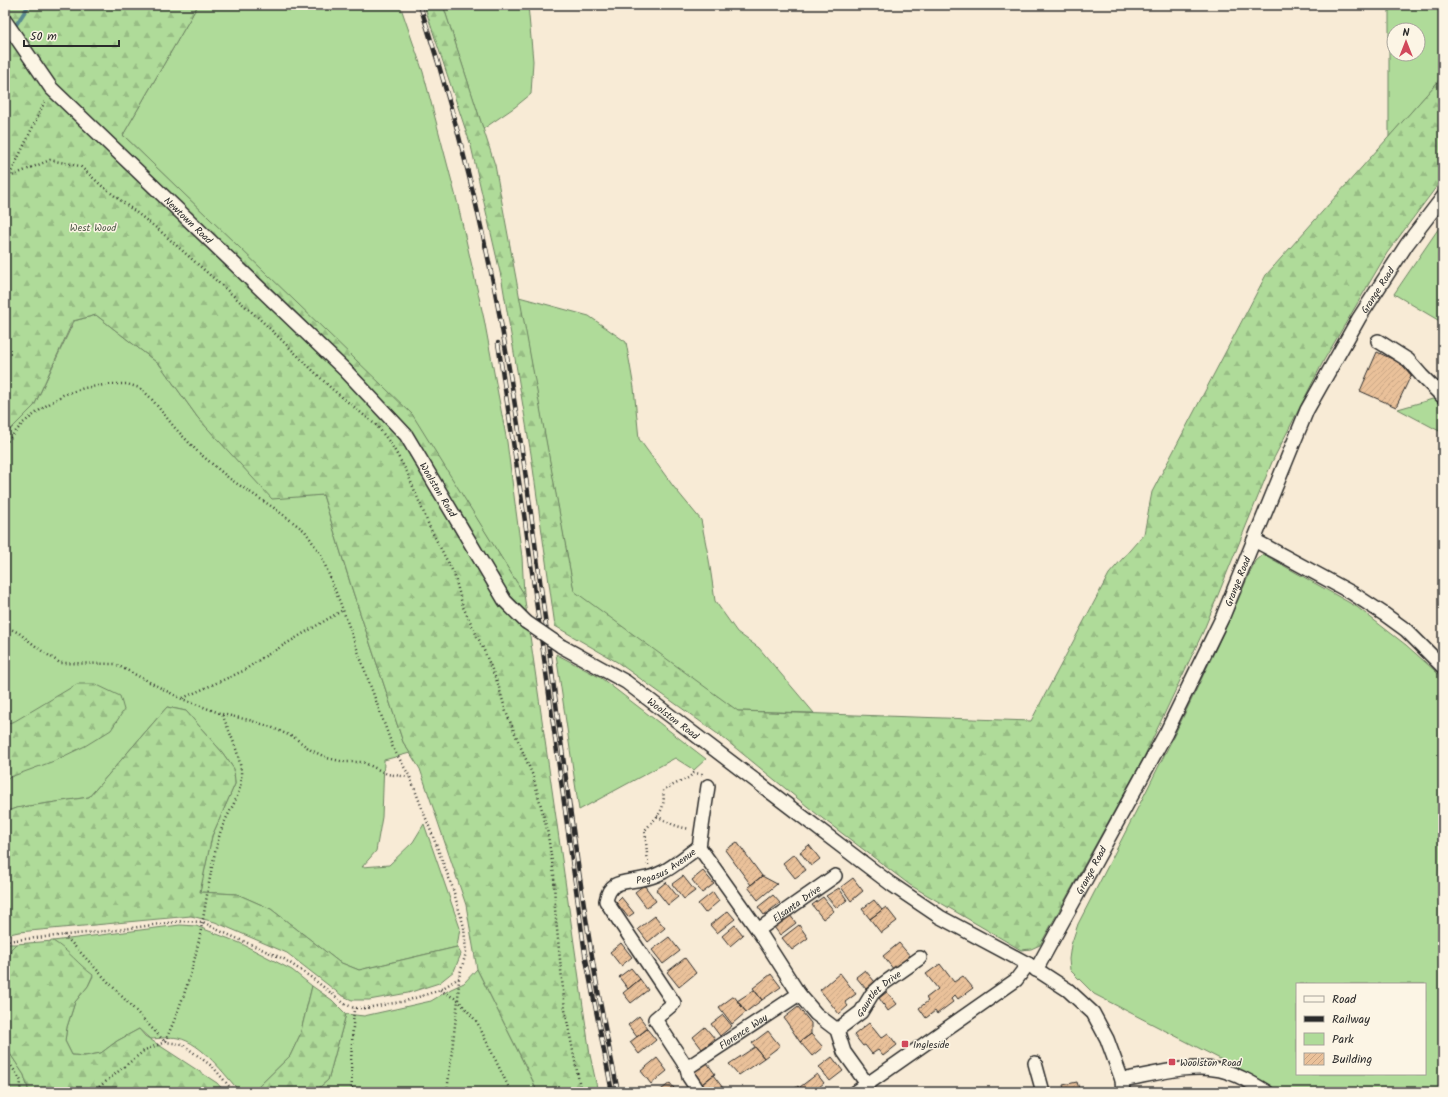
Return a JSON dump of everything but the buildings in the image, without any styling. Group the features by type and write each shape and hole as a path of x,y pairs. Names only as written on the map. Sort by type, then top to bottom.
{"street":[{"name":"Newtown Road","path":"5,21 17,41 51,88 346,370 384,411"},
{"name":"Grange Road","path":"856,1092 1016,980 1032,967 1166,733 1223,616 1307,410 1359,318 1407,244 1443,197"},
{"path":"1378,341 1408,360 1443,397"},
{"name":"Woolston Road","path":"384,411 406,435 505,602 526,622 561,646 626,682 890,884 940,917 1032,967"},
{"path":"1254,540 1352,593 1384,614 1406,630 1443,667"},
{"path":"699,847 708,786"},
{"name":"Pegasus Avenue","path":"699,1092 688,1076 687,1068 655,1019 674,1003 606,901 608,893 612,887 620,882 653,876 662,872 699,847 758,930 799,994 816,1014 836,1030"},
{"name":"Elsanta Drive","path":"758,930 835,876"},
{"name":"Gauntlet Drive","path":"836,1030 862,1012 872,994 882,984 920,958"},
{"path":"1032,967 1068,990 1093,1013 1107,1039 1122,1086 1190,1068 1219,1070 1244,1079 1267,1092"},
{"name":"Florence Way","path":"687,1068 799,994"},
{"path":"836,1030 844,1052 867,1084"},
{"path":"1034,1063 1043,1092"}],"path":[{"path":"5,181 9,177 51,88"},
{"path":"9,177 50,160 80,166 102,186 159,230 263,322 332,389 376,426 391,444 407,472 430,528 454,574 463,607 483,648 498,684 506,712 533,776 546,829 551,860 566,1010 581,1092"},
{"path":"5,444 22,423 63,395 84,388 111,384 127,384 140,388 150,397 175,428 198,452 230,479 274,508 305,531 321,555 344,610 393,748 410,777 452,886 464,927 466,953 459,977 458,1000 447,1092"},
{"path":"182,699 243,671 262,658 344,610"},
{"path":"5,626 19,633 60,663 115,664 182,699 222,714 271,727 295,738 311,750 327,758 345,762 363,762 387,774 410,777"},
{"path":"165,1042 182,1002 198,945 219,835 239,792 241,779 237,750 222,714"},
{"path":"653,876 647,864 645,830 663,808 663,790 688,778 694,772 702,774 708,786"},
{"path":"657,816 679,827 701,831"},
{"path":"5,941 11,939 117,930 182,921 202,922 284,959 312,978 345,1004 354,1008 366,1008 406,1001 440,990 459,977"},
{"path":"64,935 165,1042"},
{"path":"440,990 458,1000 477,1022 511,1092"},
{"path":"352,1092 354,1008"},
{"path":"93,1092 145,1050 165,1042 182,1044 212,1067 234,1092"},
{"path":"5,1056 21,1081 20,1092"}],"green space":[{"name":"West Wood","path":"5,5 198,5 123,135 412,414 524,594 590,1055 598,1092 537,1092 533,1081 477,969 466,905 420,769 403,742 353,592 323,495 272,499 198,418 160,365 96,315 73,321 34,406 5,435"},
{"path":"198,5 400,5 423,72 458,205 484,319 507,442 522,557 524,594 411,414 123,135"},
{"path":"424,5 443,5 495,165 574,591 738,711 1031,721 1109,574 1144,534 1152,492 1266,275 1443,76 1443,178 1387,253 1324,360 1272,462 1203,632 1143,759 1040,945 1031,949 1021,950 910,885 818,815 722,737 617,662 555,626 531,454 502,281 471,146"},
{"path":"443,5 528,5 533,61 531,94 483,129"},
{"path":"1389,5 1443,5 1443,76 1389,137 1389,62 1426,62 1426,22 1389,22"},
{"path":"1443,222 1443,323 1394,294"},
{"path":"519,297 589,316 626,342 634,388 639,439 673,486 701,520 715,601 737,632 759,648 814,713 737,711 574,592"},
{"path":"96,315 160,365 198,418 272,498 323,495 353,592 403,742 410,753 384,760 382,817 376,851 362,867 389,865 413,842 424,824 460,928 457,947 359,970 339,962 271,909 237,894 200,892 212,836 235,784 234,769 222,752 186,711 167,707 89,797 16,808 5,812 5,435 34,406 74,321"},
{"path":"1443,396 1443,433 1398,409"},
{"path":"1263,554 1357,607 1406,645 1443,678 1443,1092 1275,1092 1259,1079 1094,994 1070,970 1069,959 1071,945 1078,924 1192,699 1255,561"},
{"path":"556,654 601,678 706,759 694,770 675,758 579,810"},
{"path":"77,684 95,684 120,696 124,710 111,730 85,746 54,761 5,779 5,724 15,721"},
{"path":"167,707 186,711 222,752 234,769 235,784 212,836 200,892 237,894 271,909 339,962 359,970 457,947 461,954 454,971 439,983 408,993 369,1000 352,1000 341,995 287,953 215,922 191,916 19,932 5,935 5,812 16,808 89,797"},
{"path":"180,925 196,926 240,943 292,970 312,986 300,1035 290,1056 253,1092 240,1092 212,1060 196,1046 175,1037 150,1039 139,1029 117,1041 101,1053 85,1056 72,1055 65,1041 67,1027 75,1002 88,986 93,976 53,941"},
{"path":"53,941 93,975 88,986 75,1002 67,1027 65,1041 72,1055 85,1056 101,1053 117,1041 139,1029 145,1036 217,1083 225,1092 29,1092 24,1075 5,1046 5,984 11,949 16,944"},
{"path":"5,944 16,944 11,949 5,984"},
{"path":"477,969 533,1081 537,1092 314,1092 328,1080 346,1014 364,1016 431,1001 464,983"},
{"path":"312,986 332,1000 346,1014 328,1080 314,1092 253,1092 290,1056 300,1035"},
{"path":"5,1046 24,1075 29,1092 5,1092"}],"waterway":[{"path":"14,28 29,5"},
{"path":"5,42 10,34"}],"railway":[{"path":"420,5 466,162 485,242 501,323 526,480 568,797 592,956 618,1092"},
{"path":"498,343 525,521 585,954 612,1092"}],"place":[{"name":"Ingleside","path":"905,1044"},
{"name":"Woolston Road","path":"1172,1062"}]}
